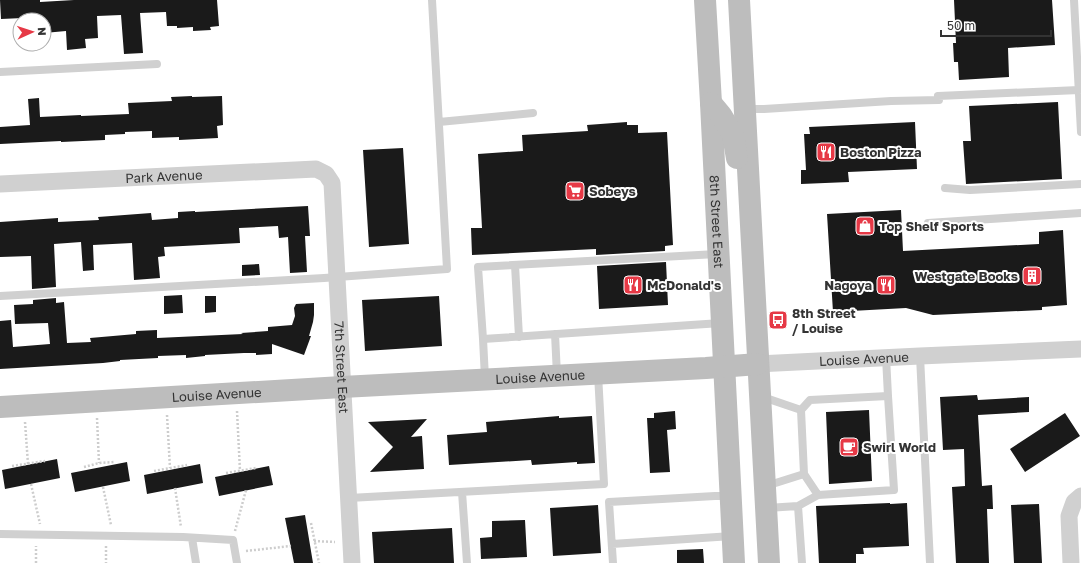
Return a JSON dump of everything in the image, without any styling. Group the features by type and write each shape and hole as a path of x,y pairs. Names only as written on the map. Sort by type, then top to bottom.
{"main road":[{"name":"8th Street East","path":"705,0 734,563"},
{"path":"740,0 769,563"},
{"path":"711,103 734,135 741,202 751,233"},
{"name":"Louise Avenue","path":"0,407 758,364"}],"street":[{"name":"Park Avenue","path":"0,184 316,169 326,174"},
{"name":"7th Street East","path":"326,174 332,183 352,563"},
{"name":"Louise Avenue","path":"758,364 1081,349"},
{"path":"1071,563 1068,516 1074,502 1081,496"}],"lane":[{"path":"0,296 337,277 447,269 432,0"},
{"path":"1074,0 1081,132"},
{"path":"0,72 157,64"},
{"path":"745,109 891,101 939,100 938,96 1079,90"},
{"path":"439,122 533,113"},
{"path":"945,188 970,190 1081,184"},
{"path":"928,222 1081,214"},
{"path":"485,379 478,268 718,254"},
{"path":"515,265 520,336"},
{"path":"483,339 722,323"},
{"path":"555,334 557,376"},
{"path":"920,356 930,563"},
{"path":"766,509 798,506 818,495 894,490 886,357"},
{"path":"348,498 604,484 598,374"},
{"path":"760,396 801,410"},
{"path":"818,495 804,474 801,410 810,400 888,396"},
{"path":"765,486 804,474"},
{"path":"462,492 467,563"},
{"path":"613,563 609,502 731,496"},
{"path":"798,506 802,563"},
{"path":"0,534 109,535 233,540 237,563"},
{"path":"612,544 733,536"},
{"path":"192,538 196,563"}],"path":[{"path":"236,408 240,471"},
{"path":"167,412 170,468"},
{"path":"97,414 100,463"},
{"path":"25,419 28,464"},
{"path":"12,466 45,461"},
{"path":"84,467 100,463 115,462"},
{"path":"154,471 187,465"},
{"path":"226,473 256,468"},
{"path":"32,484 40,534 36,563"},
{"path":"103,486 109,535 106,563"},
{"path":"175,488 183,537"},
{"path":"233,540 246,490"},
{"path":"311,523 319,563"},
{"path":"314,541 336,542"},
{"path":"235,552 291,546"}],"building":[{"path":"0,0 40,0 40,2 74,0 217,0 219,26 210,27 211,30 193,31 193,27 177,28 177,26 167,26 166,12 140,13 143,53 124,54 121,15 97,16 98,38 85,39 86,48 67,50 66,31 52,32 52,12 12,12 12,18 1,19"},
{"path":"954,0 1052,0 1055,45 1008,48 1009,77 959,80 958,62 954,62 953,43 956,43"},
{"path":"222,96 223,125 217,126 218,138 179,140 179,137 152,138 152,131 125,132 125,134 105,135 105,140 0,144 0,127 30,125 28,99 39,98 40,117 129,114 128,103 172,101 171,97"},
{"path":"1058,102 1062,179 966,184 963,141 971,141 969,106"},
{"name":"Sobeys","path":"627,122 627,125 638,125 638,133 667,132 673,245 665,246 665,251 596,255 596,249 472,255 471,228 482,228 478,154 523,151 522,135 588,131 587,125"},
{"path":"915,122 917,169 848,172 849,182 801,184 801,170 806,170 804,134 810,134 809,127"},
{"path":"403,148 409,244 369,247 363,150"},
{"path":"308,206 310,236 305,236 307,272 290,273 288,237 279,238 278,226 239,228 240,243 164,247 165,256 158,257 160,278 134,280 132,243 93,245 94,270 83,271 81,242 54,244 56,287 32,289 31,256 0,257 0,222 58,218 58,222 99,220 98,217 151,213 152,220 178,218 178,212"},
{"path":"901,210 903,251 1039,244 1039,232 1063,230 1067,305 1042,307 1042,310 933,315 906,308 833,312 827,214"},
{"name":"McDonald's","path":"666,262 668,305 599,309 597,266"},
{"path":"259,264 260,275 242,276 242,265"},
{"path":"182,295 183,313 164,314 164,296"},
{"path":"205,296 216,296 216,312 205,313"},
{"path":"439,296 442,346 365,351 362,300"},
{"path":"56,298 56,303 64,302 67,343 91,342 90,338 136,334 136,331 157,330 157,338 243,334 241,333 268,331 268,327 292,325 295,316 294,308 296,304 314,303 314,315 309,336 311,336 304,355 272,344 272,354 256,355 256,353 244,353 205,355 186,358 186,355 158,356 158,358 120,360 103,363 0,369 0,321 11,320 13,347 50,344 48,323 15,324 14,305 33,304 33,300"},
{"path":"977,395 978,400 1029,397 1029,412 978,415 982,486 992,485 993,509 987,509 989,563 956,563 952,487 965,486 964,449 943,450 940,397"},
{"name":"Swirl World","path":"869,410 872,481 829,484 826,412"},
{"path":"675,411 676,429 667,430 670,472 650,473 647,418 654,418 654,413"},
{"path":"1065,413 1080,436 1025,472 1010,449"},
{"path":"559,416 559,418 592,416 595,463 577,464 577,462 532,465 531,460 449,465 447,435 487,432 486,422"},
{"path":"427,419 411,437 422,436 424,469 370,472 393,447 368,422"},
{"path":"57,459 60,478 5,489 2,470"},
{"path":"127,462 130,481 75,492 71,473"},
{"path":"200,464 203,483 147,494 144,475"},
{"path":"269,466 273,485 219,496 215,477"},
{"path":"907,503 909,546 863,548 864,554 856,554 856,563 819,563 816,506"},
{"path":"1039,504 1042,563 1014,563 1011,505"},
{"path":"598,505 601,553 553,556 550,508"},
{"path":"305,515 313,563 294,563 285,518"},
{"path":"525,520 527,557 481,559 480,538 492,537 492,521"},
{"path":"452,528 454,563 374,563 372,532"},
{"path":"703,549 704,563 677,563 677,550"}],"place":[{"name":"Boston Pizza","path":"826,152"},
{"name":"Sobeys","path":"575,191"},
{"name":"Top Shelf Sports","path":"865,226"},
{"name":"Westgate Books","path":"1032,276"},
{"name":"McDonald's","path":"633,285"},
{"name":"Nagoya","path":"886,285"},
{"name":"8th Street / Louise","path":"778,320"},
{"name":"Swirl World","path":"849,447"}]}
